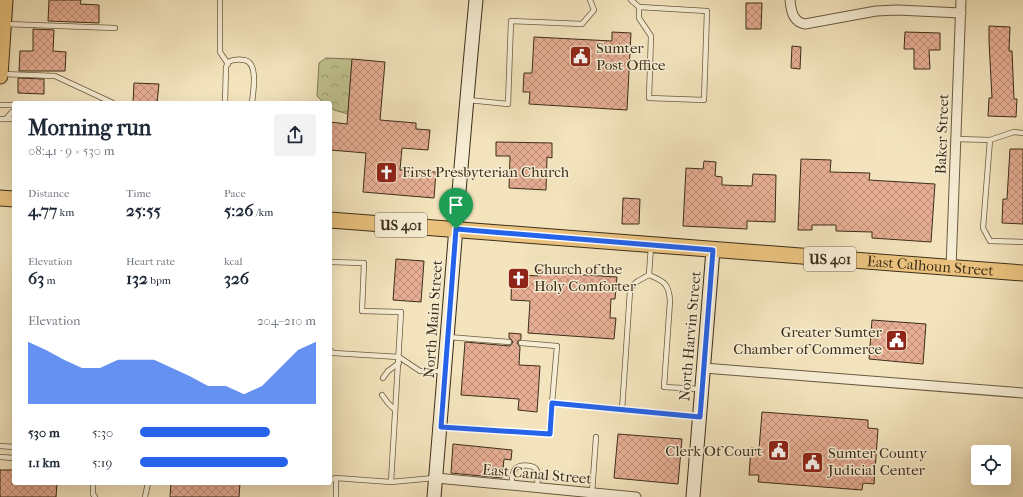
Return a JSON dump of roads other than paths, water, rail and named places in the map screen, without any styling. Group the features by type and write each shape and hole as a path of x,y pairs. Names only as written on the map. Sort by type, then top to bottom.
{"main road":[{"path":"0,75 5,0"},
{"name":"North Main Street","path":"434,497 476,0"},
{"path":"0,198 12,199"},
{"name":"US 401","path":"332,220 456,229"},
{"name":"East Calhoun Street","path":"456,229 1023,273"},
{"name":"North Harvin Street","path":"693,497 713,250"}],"street":[{"path":"790,0 790,10 793,16 799,23 805,24 876,11 897,10 961,13"},
{"name":"Baker Street","path":"951,268 961,0"},
{"path":"704,368 1023,393"},
{"name":"East Canal Street","path":"436,478 636,497"}],"lane":[{"path":"220,0 220,52 228,64 224,101"},
{"path":"467,100 508,104 511,22 582,24 594,10 590,0"},
{"path":"631,0 640,7 707,11 704,100 649,98 651,36 640,18 640,7"},
{"path":"3,24 115,28"},
{"path":"228,64 232,60 238,59 247,60 251,64 254,79 252,101"},
{"path":"0,75 55,76 102,100"},
{"path":"0,105 12,105"},
{"path":"6,119 12,112"},
{"path":"0,119 12,119"},
{"path":"956,139 990,140 1014,132 1023,133"},
{"path":"990,140 983,228 990,241 1023,242"},
{"path":"649,276 651,245"},
{"path":"332,262 364,263 362,311 401,312 391,482"},
{"path":"622,410 630,291 636,282 649,276 662,280 670,290 664,387 702,390"},
{"path":"448,336 509,342"},
{"path":"441,427 550,434 557,346 520,343"},
{"path":"332,352 399,357 420,371 445,371"},
{"path":"383,378 388,370 399,363"},
{"path":"382,395 396,410"},
{"path":"552,403 700,417"},
{"path":"592,493 596,437"},
{"path":"0,446 12,447"},
{"path":"0,457 12,458"},
{"path":"512,486 515,468 520,466 532,466 537,470 538,474 537,488"},
{"path":"336,478 336,497"},
{"path":"332,479 336,478 391,482 436,478"},
{"path":"92,485 93,494 95,497"},
{"path":"145,497 148,485"}],"place":[{"name":"Sumter Post Office","path":"581,57"},
{"name":"First Presbyterian Church","path":"386,172"},
{"name":"Church of the Holy Comforter","path":"519,278"},
{"name":"Greater Sumter Chamber of Commerce","path":"897,341"},
{"name":"Clerk Of Court","path":"778,451"},
{"name":"Sumter County Judicial Center","path":"813,462"}]}
